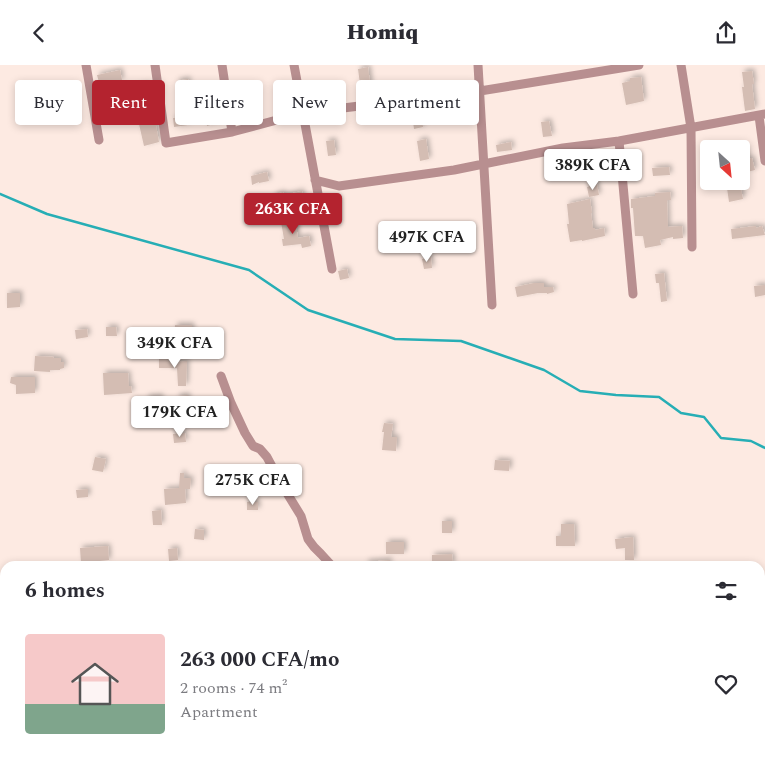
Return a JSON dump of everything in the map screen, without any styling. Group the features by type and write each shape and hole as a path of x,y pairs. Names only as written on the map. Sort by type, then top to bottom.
{"street":[{"path":"86,65 99,139"},
{"path":"155,65 166,143 232,132 273,121"},
{"path":"222,65 232,132"},
{"path":"294,65 297,80"},
{"path":"478,65 492,305"},
{"path":"346,108 480,91 639,65"},
{"path":"682,65 691,128 692,247"},
{"path":"316,180 339,186 454,170 563,147 619,141 762,115 765,161"},
{"path":"305,125 332,269"},
{"path":"619,141 633,294"},
{"path":"221,376 245,433 253,445 260,449 267,457 301,517 308,539 328,561"}],"building":[{"path":"368,67 370,80 359,80 358,69"},
{"path":"120,70 122,80 98,80 97,75"},
{"path":"752,71 755,109 745,111 742,72"},
{"path":"641,77 644,101 626,105 622,83 630,81 630,78"},
{"path":"173,118 175,118 175,125 188,125 174,127"},
{"path":"549,121 552,136 543,137 541,122"},
{"path":"139,125 156,125 159,142 144,146"},
{"path":"413,125 423,125 423,127 414,129"},
{"path":"426,139 429,159 420,161 417,141"},
{"path":"334,140 336,155 328,156 326,141"},
{"path":"511,142 512,150 497,152 496,145"},
{"path":"750,158 752,158 755,170 750,171"},
{"path":"669,167 670,175 653,176 652,168"},
{"path":"267,172 269,181 252,185 251,176"},
{"path":"597,184 599,195 589,197 587,187"},
{"path":"727,190 741,190 743,199 729,202"},
{"path":"302,191 303,199 294,201 293,198 276,204 273,195 283,192 284,195"},
{"path":"670,192 671,200 667,200 668,227 682,226 683,238 673,239 673,237 660,240 661,245 645,248 643,236 635,236 631,199 655,196 655,193"},
{"path":"590,199 593,228 595,230 604,228 605,236 570,242 567,224 569,224 567,204"},
{"path":"295,219 298,238 309,236 311,246 302,248 301,244 283,246 282,239 284,239 281,222"},
{"path":"756,226 756,228 762,226 765,235 732,239 731,229"},
{"path":"431,257 432,268 424,269 422,259"},
{"path":"347,269 349,278 340,280 338,271"},
{"path":"664,273 667,301 661,302 659,283 656,283 655,274"},
{"path":"544,283 544,287 553,287 554,292 517,297 515,287"},
{"path":"765,285 765,295 755,297 754,286"},
{"path":"7,293 20,293 20,307 7,308"},
{"path":"175,325 192,325 192,335 175,335"},
{"path":"106,327 116,327 117,336 106,336"},
{"path":"87,329 88,337 76,339 75,330"},
{"path":"35,356 61,358 61,362 64,362 64,368 50,370 50,372 34,371"},
{"path":"159,357 174,357 174,362 187,361 186,386 178,386 177,368 159,368"},
{"path":"103,373 128,373 129,386 131,386 132,393 104,395"},
{"path":"11,377 35,377 35,393 16,394 16,385 10,383"},
{"path":"188,395 188,419 174,419 174,409 178,409 177,396"},
{"path":"161,396 161,407 147,408 146,397"},
{"path":"384,423 393,424 391,437 397,437 396,451 382,450"},
{"path":"185,433 186,442 174,443 173,434"},
{"path":"95,457 106,459 103,472 92,470"},
{"path":"495,460 510,461 509,471 494,470"},
{"path":"180,473 184,473 184,478 191,478 190,489 185,489 186,503 165,505 164,489 179,488"},
{"path":"88,489 88,497 77,498 76,490"},
{"path":"247,502 258,502 258,510 247,510"},
{"path":"161,510 162,525 153,525 152,511"},
{"path":"442,521 452,521 452,533 442,533"},
{"path":"561,524 574,524 575,546 556,546 556,536 561,536"},
{"path":"195,529 204,530 204,540 194,539"},
{"path":"633,537 634,560 625,560 625,548 616,549 615,539"},
{"path":"386,542 404,542 404,554 386,554"},
{"path":"108,546 109,560 81,561 80,548"},
{"path":"177,548 178,560 169,561 168,549"},
{"path":"452,554 453,561 432,561 432,555"}],"waterway":[{"path":"0,194 47,214 249,270 308,310 395,339 461,341 544,370 580,391 659,397 681,413 704,417 721,438 751,441 765,448"}]}
